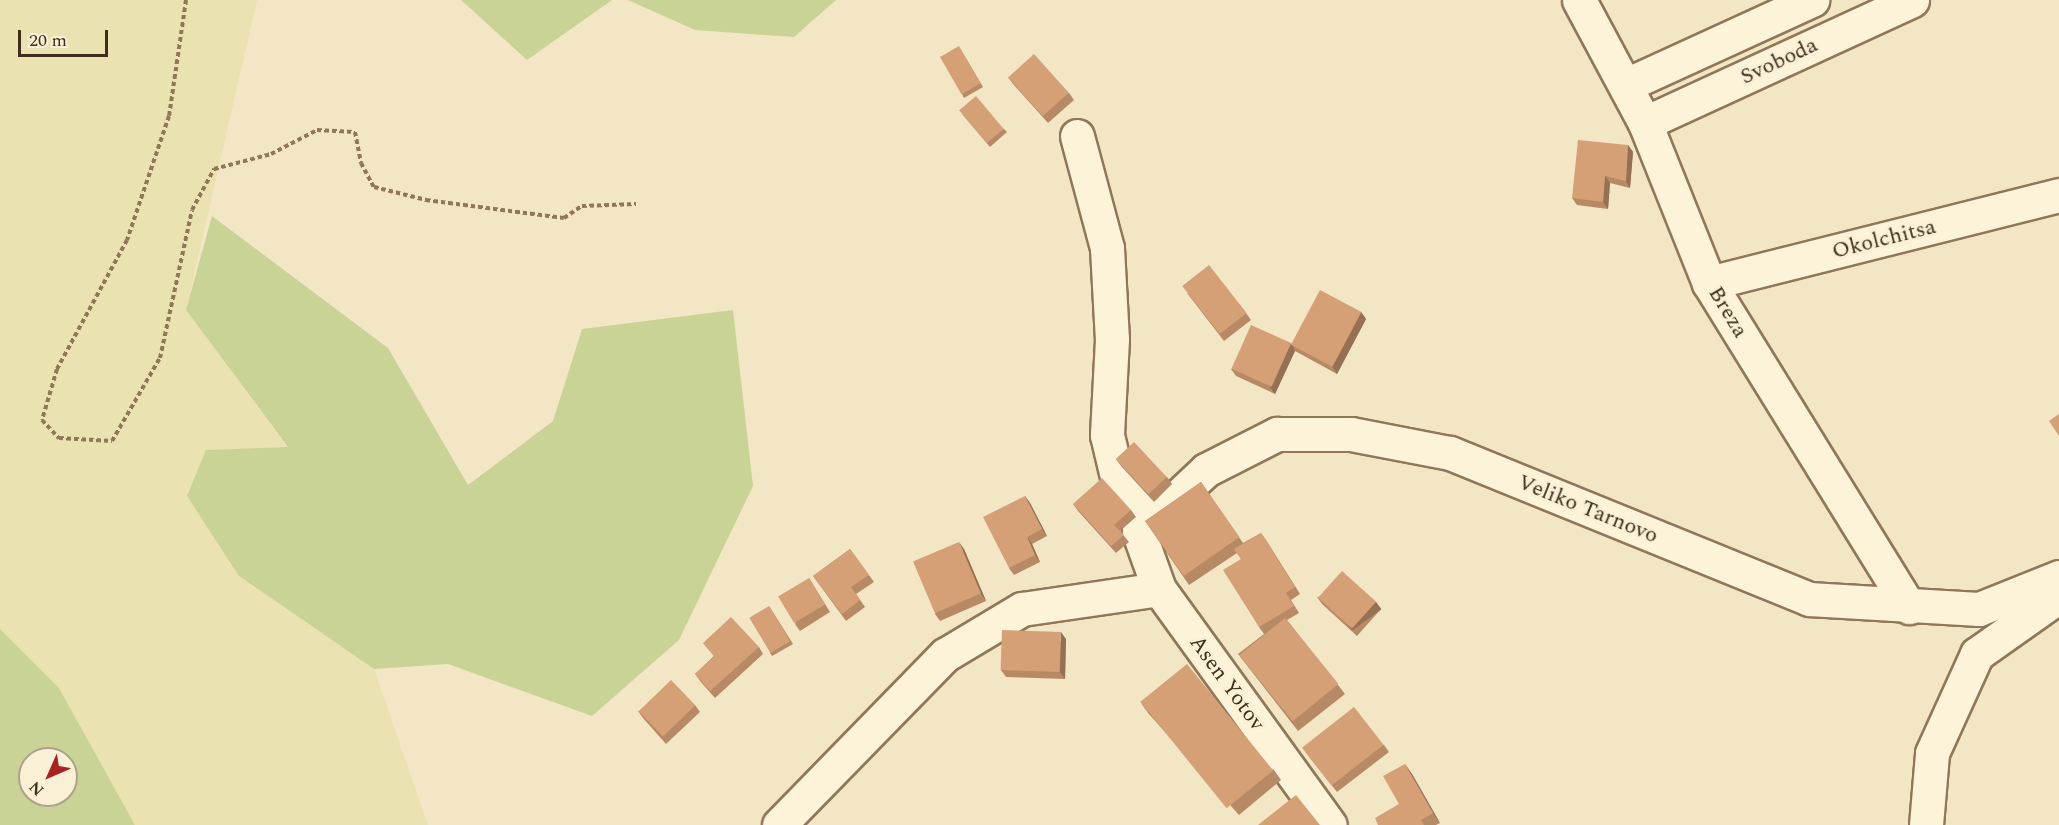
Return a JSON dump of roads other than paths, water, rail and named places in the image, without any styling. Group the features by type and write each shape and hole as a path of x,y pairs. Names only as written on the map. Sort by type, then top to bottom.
{"street":[{"name":"Breza","path":"1579,0 1645,123 1710,283 1909,607"},
{"name":"Svoboda","path":"1626,85 1812,0"},
{"name":"Svoboda","path":"1645,123 1912,0"},
{"name":"Asen Yotov","path":"1077,136 1107,248 1112,339 1107,435 1118,481 1140,511 1139,533 1159,589 1330,825"},
{"name":"Okolchitsa","path":"1710,283 2059,195"},
{"name":"Veliko Tarnovo","path":"1139,533 1206,470 1277,434 1351,434 1450,453 1809,599 1909,607 1979,609 2059,577"},
{"path":"779,825 945,655 1022,609 1159,589"},
{"path":"1926,825 1932,753 1977,654 2059,596"}]}
